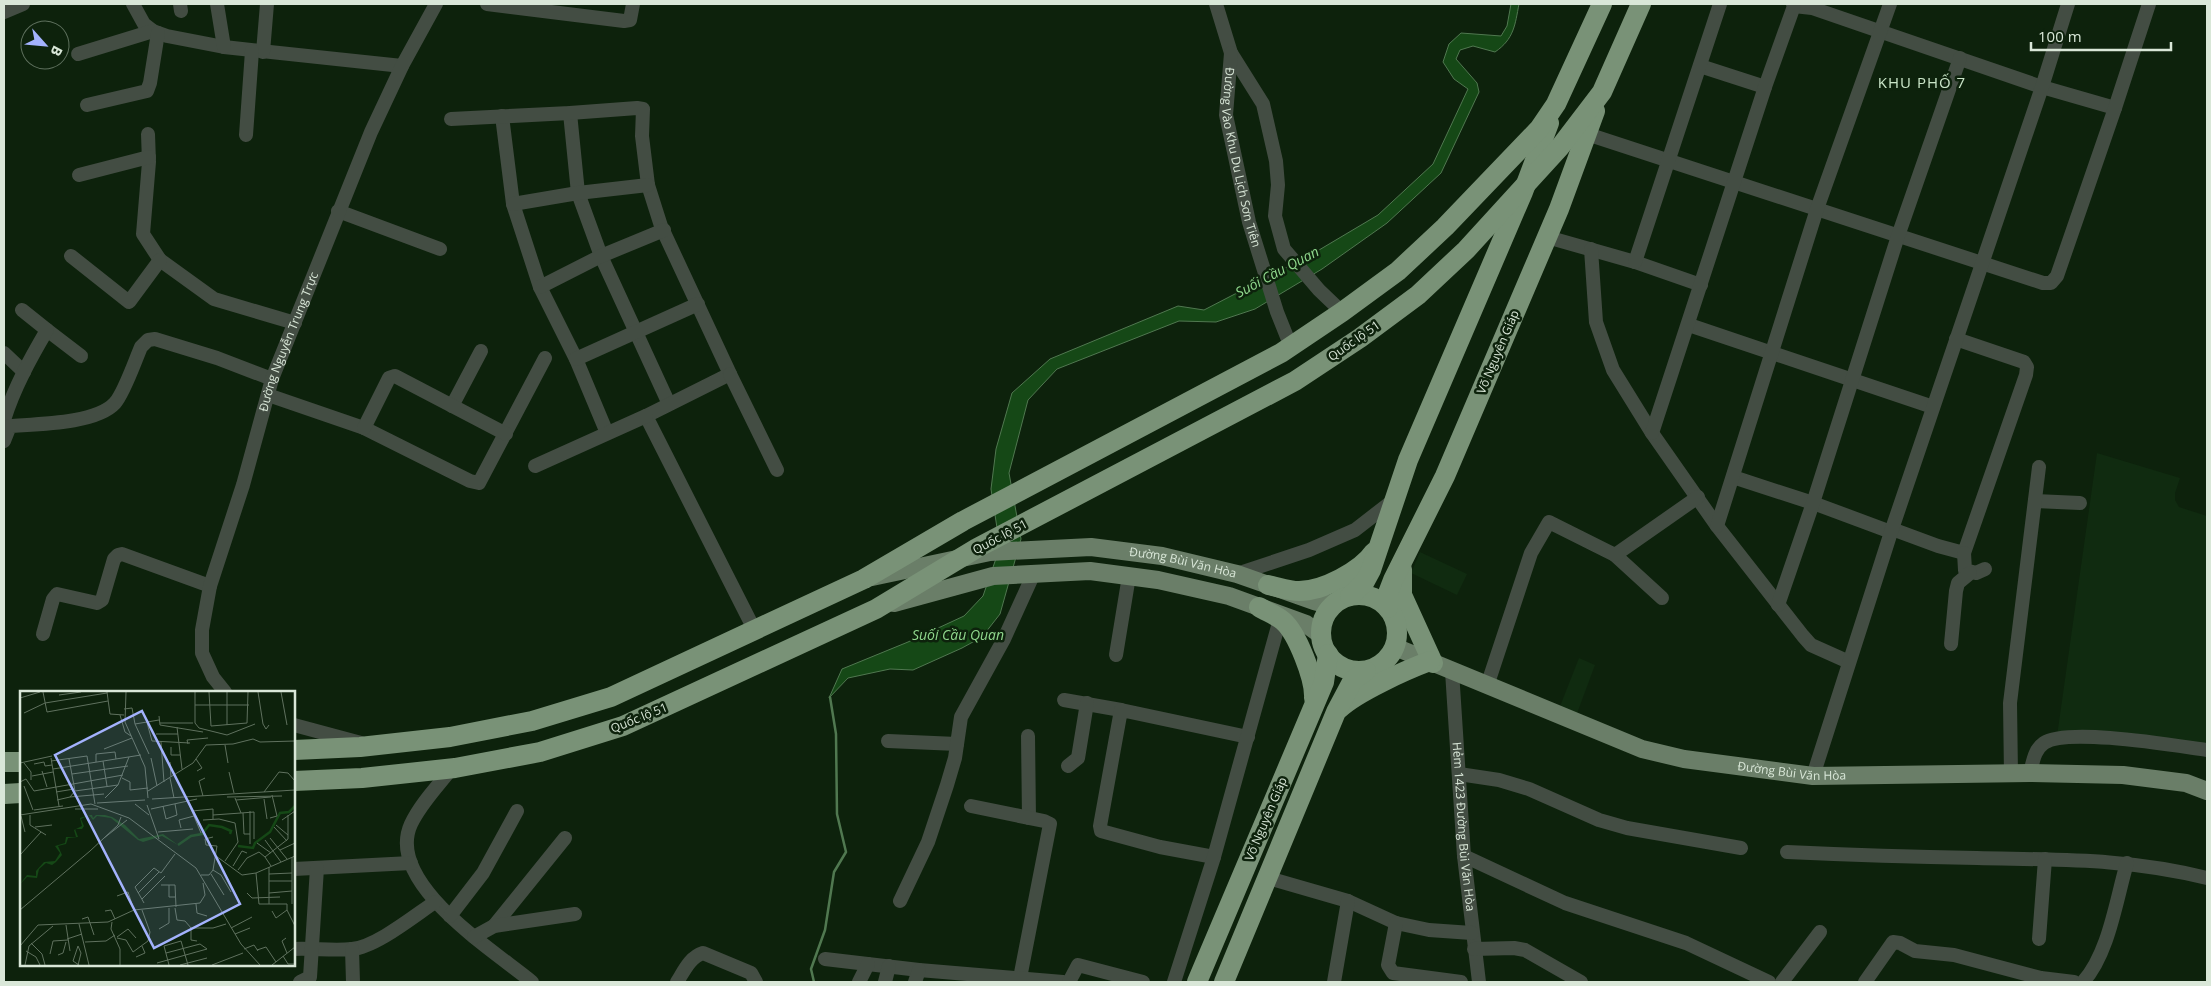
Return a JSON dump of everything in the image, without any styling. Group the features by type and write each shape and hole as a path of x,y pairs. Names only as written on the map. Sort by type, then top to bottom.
{"highway":[{"path":"1343,599 1359,594 1371,596 1388,608 1396,622 1395,647 1388,658 1378,666 1366,670 1353,671 1341,666 1328,654 1324,648 1321,635 1325,617 1343,599 1364,583 1371,570 1408,460 1525,186 1556,104 1602,4"},
{"name":"Quốc lộ 51","path":"295,781 362,778 452,768 540,752 623,726 876,609 920,573 963,521 1291,346 1398,271 1445,227 1540,148 1602,92 1641,4"},
{"path":"1556,104 1559,84"},
{"name":"Võ Nguyên Giáp","path":"1388,608 1388,593 1445,476 1547,237 1602,92"},
{"path":"1540,148 1576,164"},
{"name":"Quốc lộ 51","path":"295,750 368,746 450,737 541,719 611,697 864,579 920,573 984,550 1034,519 1295,381 1360,338 1418,295 1466,250 1525,186"},
{"path":"1268,585 1301,592 1342,578 1369,558 1384,532"},
{"path":"1336,712 1352,699 1415,666 1431,662 1402,594 1401,579 1404,560"},
{"path":"1259,607 1280,619 1290,628 1312,674 1315,690 1314,705"},
{"name":"Võ Nguyên Giáp","path":"1197,982 1324,682 1328,654"},
{"name":"Võ Nguyên Giáp","path":"1224,982 1336,712 1353,680 1366,670"},
{"path":"4,762 20,762"},
{"path":"4,794 20,793"}],"main road":[{"name":"Quốc lộ 51","path":"1540,148 1559,84 1594,4"},
{"name":"Quốc lộ 51","path":"1602,92 1619,71 1648,4"},
{"name":"Đường Bùi Văn Hòa","path":"984,550 1091,547 1162,556 1237,574 1314,602 1325,604 1343,599"},
{"name":"Đường Bùi Văn Hòa","path":"920,573 993,576 1090,571 1158,580 1229,596 1306,624 1321,635"},
{"name":"Đường Bùi Văn Hòa","path":"1395,647 1642,749 1684,759 1813,776 2030,773 2123,775 2186,783 2207,792"}],"street":[{"path":"4,12 23,4"},
{"path":"133,4 144,24 155,32 224,47 402,66"},
{"path":"217,4 224,47"},
{"path":"246,135 267,4"},
{"name":"Đường Nguyễn Trung Trực","path":"224,691 213,677 202,653 202,630 210,586 243,485 272,379 371,132 402,66 436,4"},
{"path":"487,4 624,21 630,20 633,4"},
{"name":"Đường Vào Khu Du Lịch Sơn Tiên","path":"1216,4 1230,52 1263,104 1276,160 1278,185 1276,216 1284,249 1319,290 1342,312"},
{"path":"1635,262 1720,4"},
{"path":"1717,526 1817,209 1890,4"},
{"path":"1813,776 1848,662 2042,87 2068,4"},
{"path":"1587,134 1898,236 2051,283 2057,276 2149,4"},
{"path":"1652,433 1689,325 1764,87 1793,5 1813,6 2042,87 2115,108"},
{"path":"78,54 155,32"},
{"path":"87,104 146,91 150,83 155,32"},
{"name":"Đường Vào Khu Du Lịch Sơn Tiên","path":"1230,52 1226,115 1249,222 1277,312 1291,346"},
{"path":"1778,605 1813,503 1898,236 1960,58"},
{"path":"1700,66 1764,87"},
{"path":"451,119 643,109 642,136 648,186 664,230 730,374 777,470"},
{"path":"570,113 578,193 601,256 669,404"},
{"path":"502,116 512,204 540,287 576,359 608,433"},
{"path":"148,134 149,157 143,234 160,260 214,299 295,323"},
{"path":"79,175 149,157"},
{"path":"512,204 578,193 648,186"},
{"path":"338,211 440,249"},
{"path":"540,287 601,256 664,230"},
{"path":"1547,237 1635,262 1701,285"},
{"path":"1591,249 1596,322 1613,370 1652,433 1717,526 1811,645 1848,662"},
{"path":"71,256 130,302 160,260"},
{"path":"576,359 638,333 698,304"},
{"path":"22,310 81,356"},
{"path":"1689,325 1933,407"},
{"path":"4,441 9,403 47,330"},
{"path":"1956,338 2024,362 2027,367 2023,384 1964,553 1965,570 1970,573"},
{"path":"6,423 58,423 90,416 106,410 119,398 142,347 148,340 155,339 217,358 272,379"},
{"path":"452,406 481,351"},
{"path":"4,353 24,372"},
{"path":"268,395 364,428 479,484 545,358"},
{"path":"535,466 646,416 730,374"},
{"path":"364,428 389,378 395,376 506,434"},
{"path":"646,416 754,631"},
{"path":"2011,774 2010,704 2039,467"},
{"path":"1733,478 1964,553"},
{"path":"1616,555 1698,497"},
{"path":"1237,574 1309,550 1355,530 1395,499"},
{"path":"2034,501 2080,503"},
{"path":"1487,686 1531,553 1549,522 1554,522 1616,555 1662,598"},
{"path":"43,634 53,599 57,594 98,603 102,600 114,559 118,555 122,554 210,586"},
{"path":"1950,644 1958,583 1970,573 1985,569"},
{"path":"900,901 928,842 947,785 963,713 1004,639 1030,574"},
{"path":"1116,655 1129,576"},
{"path":"1174,982 1214,857 1280,619"},
{"name":"Hẻm 1423 Đường Bùi Văn Hòa","path":"1452,671 1464,856 1479,982"},
{"path":"1064,700 1248,737"},
{"path":"1068,766 1077,761 1080,754 1086,703"},
{"path":"1121,710 1101,816 1101,831 1160,847 1214,857"},
{"path":"295,725 368,746"},
{"path":"1028,736 1029,818"},
{"path":"2030,773 2036,752 2050,740 2096,736 2207,750"},
{"path":"888,741 957,744"},
{"path":"452,768 424,804 411,825 408,838 411,863 435,902 474,937 532,982"},
{"path":"1459,774 1500,780 1599,820 1627,828 1740,848"},
{"path":"971,806 1044,821 1050,824 1020,978"},
{"path":"450,916 483,873 517,811"},
{"path":"494,926 565,838"},
{"path":"1787,852 2127,863 2174,870 2207,878"},
{"path":"1464,856 1564,903 1657,932 1695,947 1769,982"},
{"path":"2040,940 2045,859"},
{"path":"295,869 411,863"},
{"path":"2083,982 2094,967 2101,952 2127,863"},
{"path":"300,982 310,977 312,972 310,948 317,868"},
{"path":"1268,878 1348,901 1396,923 1428,930 1472,933"},
{"path":"1334,982 1348,901"},
{"path":"295,949 352,949 376,940 435,902"},
{"path":"474,937 494,926 575,914"},
{"path":"1396,923 1388,965 1390,971 1393,973 1461,982"},
{"path":"1782,982 1820,932"},
{"path":"1865,982 1893,942 1900,943 1916,951 1954,955 2042,978 2074,982"},
{"path":"1474,949 1492,947 1525,950 1581,982"},
{"path":"352,949 353,982"},
{"path":"677,982 696,955 703,953 751,974 756,982"},
{"path":"825,958 889,966 917,976 1020,978 1063,982"},
{"path":"860,982 868,964"},
{"path":"1070,982 1078,965 1143,982"},
{"path":"885,982 889,966"}],"shaded area":[{"path":"2097,453 2180,478 2175,493 2175,500 2179,507 2207,516 2207,747 2057,736"},
{"path":"1420,552 1467,574 1457,595 1411,573"},
{"path":"1579,658 1595,665 1576,716 1559,709"}],"water":[{"name":"Suối Cầu Quan","path":"1511,4 1519,4 1516,19 1510,37 1501,47 1495,52 1473,46 1460,50 1456,59 1477,83 1479,92 1441,173 1387,223 1322,269 1255,309 1216,322 1179,321 1057,369 1028,400 1009,473 1021,539 1000,614 982,637 962,648 913,670 890,669 848,678 829,698 842,669 908,642 964,616 983,596 1000,547 991,489 996,449 1012,393 1050,359 1178,306 1204,310 1314,253 1378,215 1433,164 1468,89 1454,79 1443,62 1449,44 1461,33 1501,36 1507,26"}],"waterway":[{"name":"Suối Cầu Quan","path":"814,982 811,969 825,930 834,872 846,852 837,814 836,734 830,697"}],"district":[{"name":"KHU PHỐ 7","path":"1922,83"}]}
